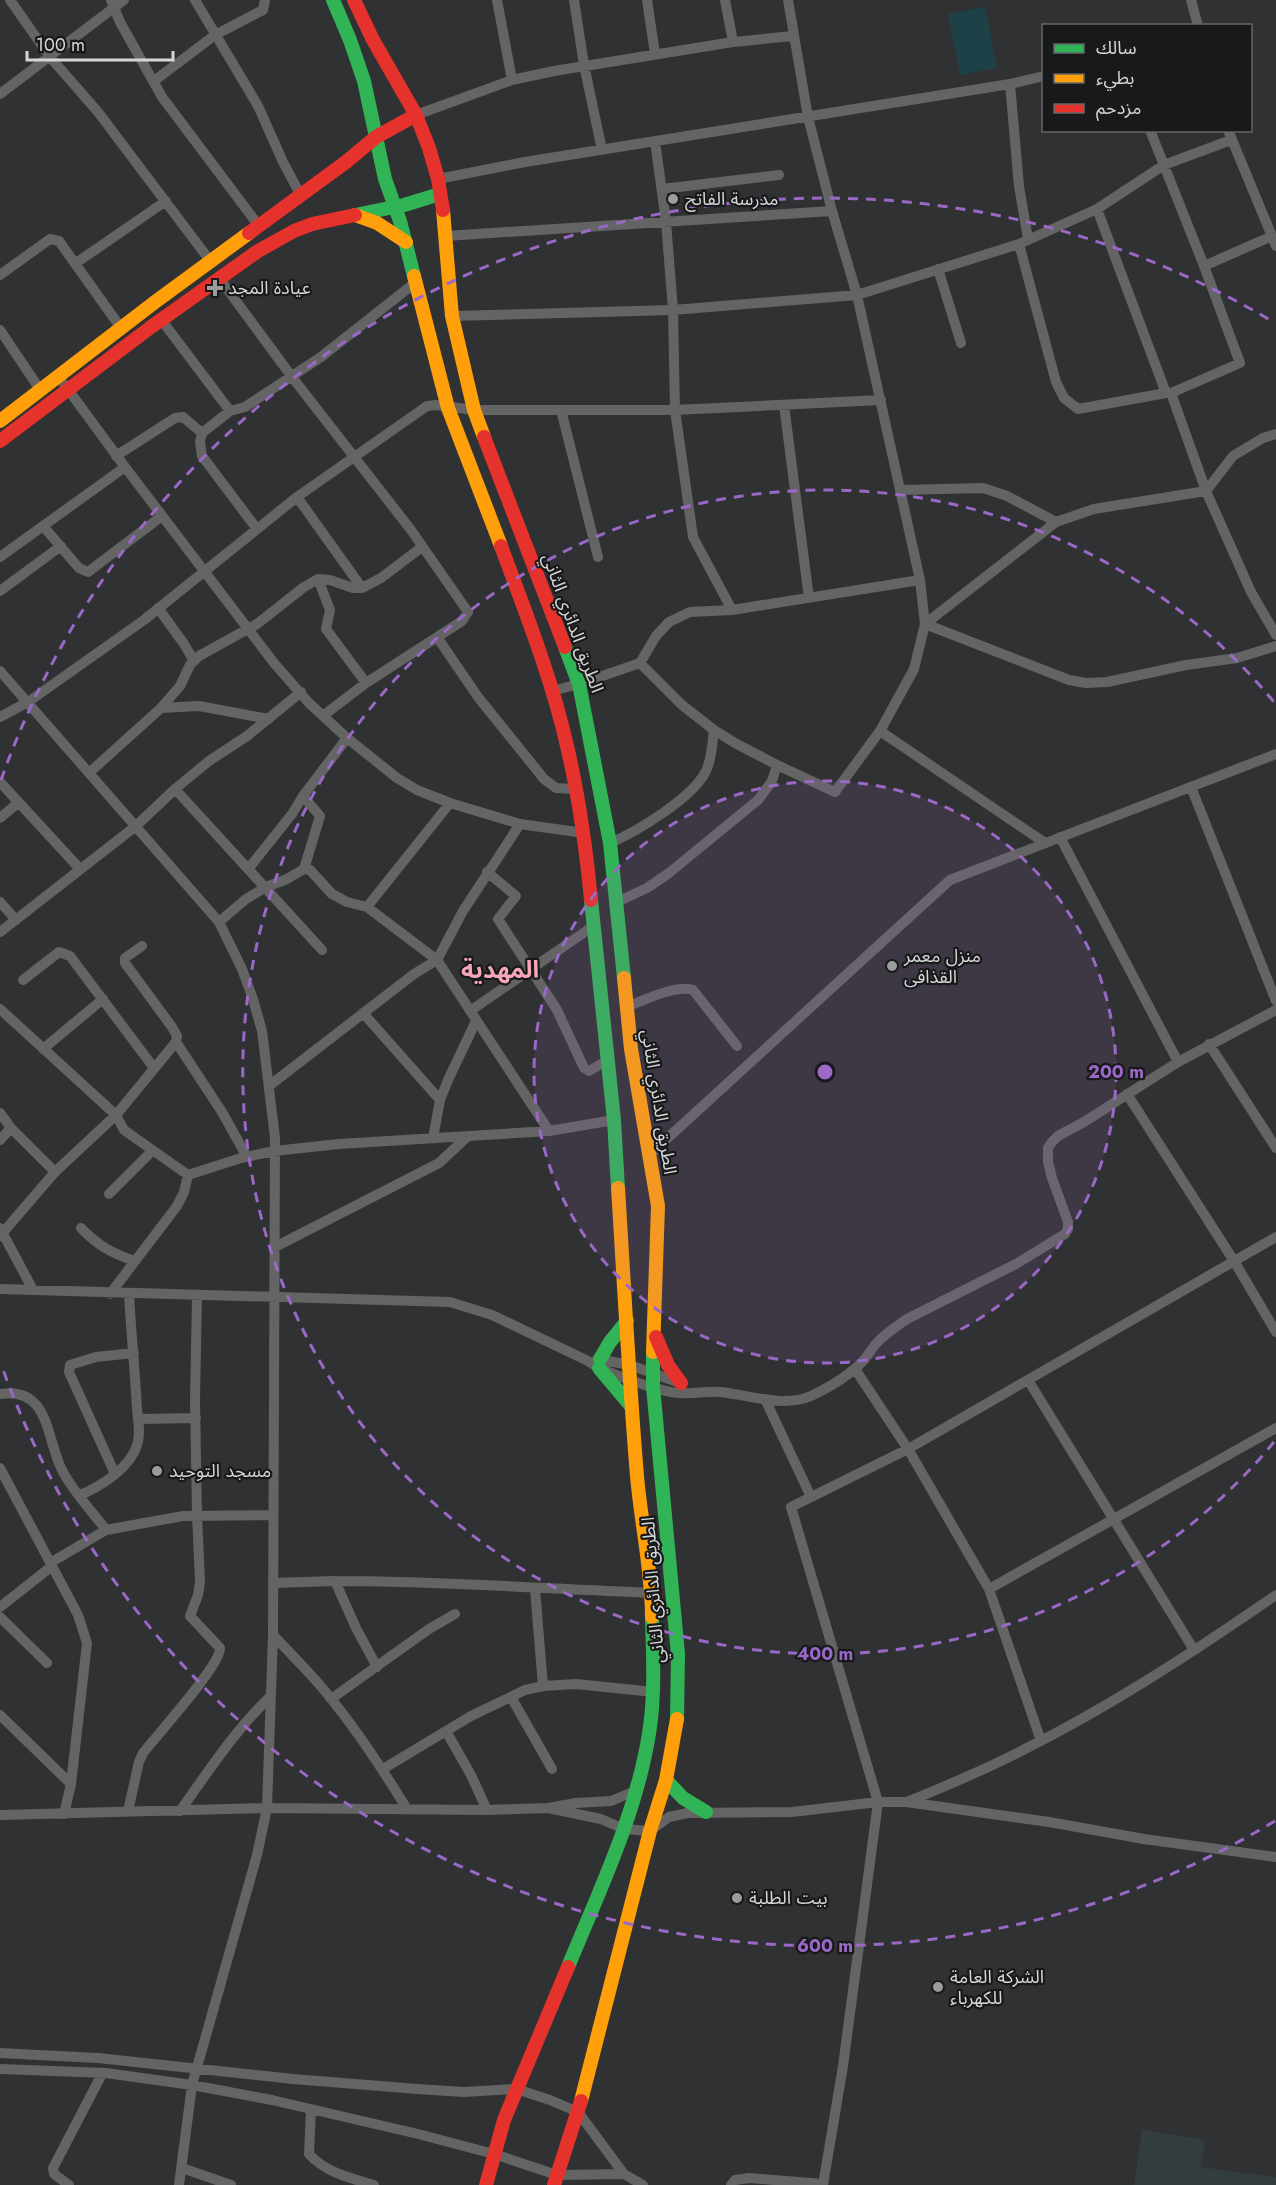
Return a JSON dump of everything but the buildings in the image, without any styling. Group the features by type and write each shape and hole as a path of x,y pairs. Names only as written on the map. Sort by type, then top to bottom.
{"main road":[{"path":"333,0 344,23 376,74"},
{"path":"354,0 376,74"},
{"name":"الطريق الدائري الثاني","path":"376,74 416,115 429,148 438,179 446,236 452,316 474,410 579,684 609,843 626,1007 658,1206 653,1380 678,1654 677,1720 666,1780 650,1831 578,2112 556,2180"},
{"name":"الطريق الدائري الثاني","path":"376,74 376,137 381,169 406,242 448,408 502,549 552,691 567,745 584,833 592,927 614,1120 631,1406 639,1498 651,1593 654,1692 645,1754 624,1829 516,2089 486,2185"},
{"path":"0,421 300,194 346,162 376,137 416,115"},
{"path":"0,441 160,318 259,250 315,224 395,209 440,194"},
{"path":"355,215 377,223 406,242"},
{"path":"627,1322 596,1363 631,1406"},
{"path":"653,1332 669,1365 681,1383"},
{"path":"666,1780 683,1798 706,1812"}],"street":[{"path":"10,0 50,57 98,112 211,262"},
{"path":"1,90 50,57 112,5 124,0"},
{"path":"195,0 258,105 300,194"},
{"path":"154,81 215,35 263,10 265,0"},
{"path":"497,0 512,80"},
{"path":"573,0 602,150"},
{"path":"647,0 655,54"},
{"path":"725,0 733,42"},
{"path":"640,663 682,705 714,730 777,765 835,792 879,731 914,669 925,624 920,580 857,295 832,211 808,117 788,0"},
{"path":"1191,0 1197,24"},
{"path":"112,5 178,119 259,226"},
{"path":"416,115 512,80 584,65 733,42 793,36"},
{"path":"438,179 525,162 1010,84 1042,76"},
{"path":"1010,84 1023,241 1056,382 1064,398 1078,409 1168,393 1240,363 1151,132"},
{"path":"452,316 673,310 857,295 1023,241 1097,209 1164,165 1230,135 1274,241 1204,266"},
{"path":"655,141 666,222 673,310 675,410 693,537 732,610"},
{"path":"662,189 779,176"},
{"path":"76,263 166,201"},
{"path":"1097,209 1206,491 1251,592 1276,635"},
{"path":"446,236 832,211"},
{"path":"0,275 50,239 59,242 121,328"},
{"path":"938,269 961,343"},
{"path":"219,278 422,547 468,612 462,621 366,683 324,714"},
{"path":"257,529 202,456 200,442 202,433 230,411 245,407 292,377 349,336 416,282"},
{"path":"160,318 230,411"},
{"path":"0,330 40,391"},
{"path":"59,377 246,628 309,703 324,714 346,738 397,778 417,790 520,824 584,833"},
{"path":"0,717 28,702 158,608 297,497 421,408 436,405 474,410 675,410 881,400"},
{"path":"784,405 809,598"},
{"path":"561,410 598,557"},
{"path":"116,456 175,418 183,417 202,433"},
{"path":"925,624 1056,522 1094,509 1206,491 1233,456 1263,438 1276,434"},
{"path":"0,557 124,467"},
{"path":"900,490 983,488 1006,496 1056,522"},
{"path":"297,497 362,588"},
{"path":"44,526 80,568 88,572 162,516"},
{"path":"0,591 61,546"},
{"path":"90,772 161,708 180,686 194,661 265,618 304,587 318,579 330,580 353,588 362,588 381,578 422,547"},
{"path":"318,579 330,610 326,628 366,683"},
{"path":"552,691 640,663 656,636 675,618 690,612 732,610 920,580"},
{"path":"158,608 194,661"},
{"path":"925,624 1069,680 1086,683 1107,682 1186,665 1237,658 1276,646"},
{"path":"437,637 478,697 544,779 556,788 575,789"},
{"path":"0,671 219,922 242,969 253,999 262,1031 269,1086 274,1151 275,1297 273,1635 267,1808 257,1855 192,2085 179,2185"},
{"path":"0,932 136,826 209,760 301,693"},
{"path":"161,708 199,706 268,719"},
{"path":"609,843 629,835 648,823 693,789 707,770 714,730"},
{"path":"879,731 1046,843"},
{"path":"249,868 292,814 346,738"},
{"path":"649,1155 950,880 1276,754"},
{"path":"616,902 647,888 669,873 758,800 772,781 777,765"},
{"path":"0,782 80,869"},
{"path":"1191,787 1276,1001"},
{"path":"175,789 322,950"},
{"path":"303,796 320,816 304,869"},
{"path":"0,818 18,802"},
{"path":"367,907 450,802"},
{"path":"269,1086 414,974 437,960 462,911 520,824"},
{"path":"1060,837 1178,1062"},
{"path":"219,922 246,899 266,887 304,869 310,870 332,894 347,902 367,907 437,960 549,1131"},
{"path":"487,872 516,896 498,919 557,1010 584,1068 589,1071 608,1060"},
{"path":"0,902 16,920"},
{"path":"433,1138 440,1100 473,1016 532,969 592,927"},
{"path":"33,1290 1,1232 55,1172 116,1115 176,1042 177,1037 172,1028 125,963 125,957 142,946"},
{"path":"23,980 59,952 70,956 154,1068"},
{"path":"626,1007 668,992 693,990 737,1046"},
{"path":"43,1049 103,999"},
{"path":"0,1289 110,1294 450,1302 492,1316 596,1363 653,1380 679,1393 721,1392 792,1401 829,1387 855,1369 876,1344 907,1319 1016,1264 1065,1234 1068,1222 1052,1178 1048,1149 1058,1136 1209,1044 1276,1010"},
{"path":"363,1013 440,1100"},
{"path":"2,1016 43,1049 116,1115 124,1130 188,1176"},
{"path":"176,1042 222,1112 247,1156"},
{"path":"1209,1044 1276,1148"},
{"path":"1127,1094 1234,1261 1276,1332"},
{"path":"0,1113 11,1128 55,1172"},
{"path":"188,1176 247,1156 274,1151 549,1131 614,1120"},
{"path":"0,1140 11,1128"},
{"path":"275,1247 439,1162 468,1136"},
{"path":"109,1194 152,1151"},
{"path":"110,1294 177,1206 188,1176"},
{"path":"81,1228 106,1250 135,1261"},
{"path":"731,2185 735,2180 749,2178 823,2185 844,2054 878,1802 791,1507 795,1503 908,1449 1276,1238"},
{"path":"80,1495 96,1488 115,1474 129,1459 138,1444 129,1294"},
{"path":"128,1812 139,1762 144,1753 216,1660 220,1651 220,1648 190,1616 200,1588 196,1515 195,1418 197,1295"},
{"path":"115,1474 69,1372 70,1365 96,1357 134,1353"},
{"path":"855,1369 908,1449 989,1589 1041,1741"},
{"path":"653,1380 681,1383 697,1392"},
{"path":"1028,1380 1194,1650"},
{"path":"0,1394 23,1395 35,1403 43,1416 62,1471 106,1530"},
{"path":"765,1399 811,1497"},
{"path":"138,1419 195,1418"},
{"path":"989,1589 1276,1428"},
{"path":"0,1468 85,1631 87,1643 71,1784 64,1814"},
{"path":"0,1607 51,1565 106,1530 196,1515 273,1515"},
{"path":"273,1583 335,1581 472,1584 535,1589 651,1593"},
{"path":"335,1581 377,1667"},
{"path":"535,1589 543,1686"},
{"path":"906,1803 985,1769 1041,1741 1194,1650 1276,1595"},
{"path":"331,1699 429,1629 455,1614"},
{"path":"0,1617 47,1663"},
{"path":"273,1635 331,1699 383,1769 407,1809"},
{"path":"383,1769 446,1731 525,1690 543,1686 576,1684 654,1692"},
{"path":"180,1811 239,1730 270,1697"},
{"path":"511,1697 552,1769"},
{"path":"0,1715 71,1784"},
{"path":"446,1731 471,1775 487,1810"},
{"path":"0,1815 267,1808 487,1810 548,1808 576,1803 611,1801 634,1791"},
{"path":"548,1808 602,1819 624,1829 650,1831 669,1817 688,1813 792,1812 878,1802 906,1803 1276,1857"},
{"path":"0,2053 98,2058 197,2070 429,2090 474,2092 516,2089 578,2112 624,2174 642,2185"},
{"path":"0,2069 130,2075 272,2100 494,2154 556,2180 624,2174"},
{"path":"69,2185 54,2174 53,2168 102,2074"},
{"path":"311,2110 309,2154 319,2164 337,2173 374,2185"},
{"path":"182,2168 231,2185"}],"shaded area":[{"path":"985,7 997,68 960,75 948,14"},
{"path":"1142,2129 1205,2140 1201,2167 1276,2177 1276,2185 1134,2185"}],"traffic: fast":[{"path":"333,0 364,81 385,179 400,221 414,276"},
{"path":"355,215 404,205 440,194"},
{"path":"565,647 579,684 610,843 624,978"},
{"path":"591,900 614,1120 618,1188"},
{"path":"600,1359 627,1321"},
{"path":"653,1352 653,1387 678,1654 677,1719"},
{"path":"599,1368 631,1406"},
{"path":"568,1967 617,1849 637,1789 650,1727 653,1700 652,1617"},
{"path":"666,1780 683,1798 706,1812"}],"traffic: slow":[{"path":"443,210 452,316 474,410 484,437"},
{"path":"355,215 377,223 406,242"},
{"path":"0,421 249,233"},
{"path":"414,276 448,408 501,546"},
{"path":"624,978 631,1049 658,1206 653,1352"},
{"path":"618,1188 634,1440 652,1617"},
{"path":"581,2101 650,1831 666,1780 677,1719"}],"traffic: jam":[{"path":"354,0 373,40 416,115 438,179 443,210"},
{"path":"249,233 346,162 376,137 416,115"},
{"path":"0,441 151,327 258,251 312,224 355,215"},
{"path":"484,437 565,647"},
{"path":"501,546 537,645 561,721 579,803 591,900"},
{"path":"656,1337 668,1365 681,1383"},
{"path":"486,2185 504,2120 568,1967"},
{"path":"554,2185 581,2101"}],"place":[{"name":"مدرسة الفاتح","path":"673,199"},
{"name":"عيادة المجد","path":"215,288"},
{"name":"منزل معمر القذافى","path":"892,966"},
{"name":"مسجد التوحيد","path":"157,1471"},
{"name":"بيت الطلبة","path":"737,1898"},
{"name":"الشركة العامة للكهرباء","path":"938,1987"}],"district":[{"name":"المهدية","path":"500,969"}]}
